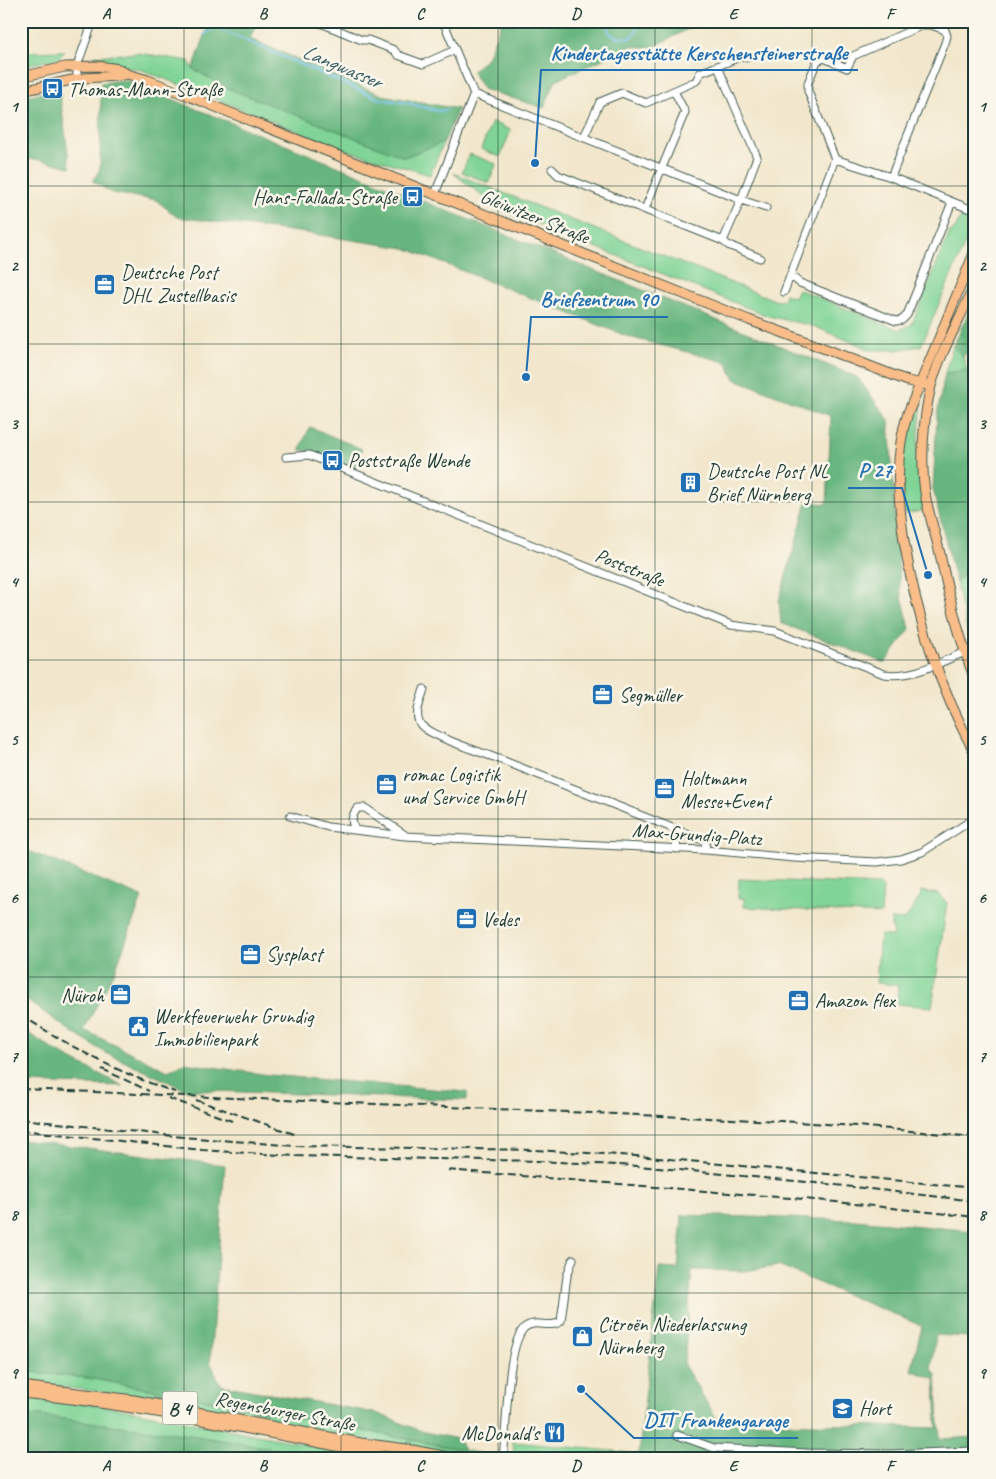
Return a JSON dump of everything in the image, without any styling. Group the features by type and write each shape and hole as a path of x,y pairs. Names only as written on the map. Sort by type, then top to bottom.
{"main road":[{"name":"Gleiwitzer Straße","path":"21,78 60,68 77,66 120,69 127,74 148,80 749,320 920,385 931,386"},
{"name":"Gleiwitzer Straße","path":"21,91 77,79 100,76 118,77 127,74"},
{"path":"975,251 908,413 898,458 898,486 903,533 922,622 952,707 975,753"},
{"path":"975,284 946,347 931,386 924,437 925,489 948,593 975,679"},
{"name":"Regensburger Straße","path":"21,1386 134,1400 361,1443 454,1458"},
{"name":"Regensburger Straße","path":"21,1393 160,1412 396,1458"}],"street":[{"path":"77,79 77,66 93,21"},
{"path":"316,21 362,40 368,40 394,50 398,55 423,64 455,50"},
{"path":"435,194 474,94 443,21"},
{"path":"784,292 835,158 808,91 808,83 818,61 824,58 847,68 852,56 924,25 932,25 945,30 945,44 890,177"},
{"path":"584,137 600,102 622,93 646,103 696,82 700,74 742,56 748,57"},
{"path":"718,66 757,157 723,241"},
{"path":"645,210 685,112 674,91"},
{"path":"474,94 741,200 766,208"},
{"path":"835,158 890,177 975,211"},
{"path":"552,169 558,175 723,241 728,245 760,258"},
{"path":"791,276 800,283 896,320 902,320 907,315 952,202"},
{"name":"Poststraße","path":"286,457 309,456 731,625 775,631 884,674 904,675 916,672 965,652"},
{"path":"424,689 417,715 419,724 425,729 458,744 705,841 706,850"},
{"path":"351,830 352,814 358,808 366,808 405,836"},
{"name":"Max-Grundig-Platz","path":"290,816 328,827 405,836 706,850 794,858 877,862 901,859 922,852 975,818"},
{"path":"676,849 678,830"},
{"path":"503,1458 513,1354 520,1334 528,1326 534,1324 555,1325 561,1321 566,1276 573,1259"},
{"path":"677,1435 714,1448 815,1453 926,1455 975,1452"}],"green space":[{"path":"210,21 257,21 250,39 382,95 458,109 444,142 404,157 227,88 193,69"},
{"path":"502,21 704,21 651,48 632,46 556,80 544,108 483,89 472,71 487,58"},
{"path":"65,51 58,59 21,66 21,52"},
{"path":"138,53 189,61 193,69 404,157 444,142 430,175 343,149 142,70 95,61 94,56"},
{"path":"125,80 857,377 889,420 900,589 910,629 885,663 781,623 779,601 807,502 827,504 831,416 735,379 726,362 629,337 405,248 306,233 177,217 156,200 112,193 93,181 100,169 101,83"},
{"path":"59,89 70,167 36,159 21,159 21,97"},
{"path":"492,122 511,130 500,157 481,149"},
{"path":"470,154 496,164 489,183 462,172"},
{"path":"453,173 777,301 783,300 785,294 794,297 798,289 899,330 912,324 950,232 955,229 963,213 975,218 975,220 921,346 896,350 871,350 813,326 768,316 500,209"},
{"path":"975,299 975,348 963,356 953,346"},
{"path":"953,346 963,356 967,370 945,373"},
{"path":"975,370 975,562 956,583 933,489 937,415 945,373"},
{"path":"916,401 922,402 917,451 926,510 905,514 902,455"},
{"path":"310,427 362,449 354,470 300,449"},
{"path":"975,562 975,666 956,583"},
{"path":"21,848 142,897 115,971 84,1030 168,1071 184,1063 269,1075 467,1092 467,1100 186,1090 106,1053 76,1035 21,996"},
{"path":"739,879 880,885 883,888 881,914 744,907 744,898 738,898"},
{"path":"921,891 938,894 947,903 932,1007 897,1004 898,985 876,983 880,935 893,936 891,919 905,920 920,897"},
{"path":"21,1028 55,1051 123,1086 21,1083"},
{"path":"21,1140 225,1165 210,1362 221,1385 376,1413 424,1432 458,1439 464,1450 88,1378 21,1371"},
{"path":"682,1215 855,1220 975,1231 975,1286 973,1286 968,1337 936,1335 931,1368 936,1375 940,1439 975,1437 975,1458 612,1458 613,1451 639,1454 659,1268 678,1269","holes":["778,1266 922,1326 911,1370 935,1379 937,1428 718,1421 684,1365 692,1270 744,1271"]},
{"path":"21,1371 88,1378 493,1456 490,1458 475,1458 354,1438 134,1396 21,1382"},
{"path":"21,1396 110,1407 379,1458 328,1458 190,1435 21,1415"},
{"path":"21,1415 190,1435 328,1458 21,1458"},
{"path":"513,1442 613,1451 612,1458 526,1458 514,1455"}],"waterway":[{"name":"Langwasser","path":"594,21 608,24 609,33 617,37 631,38 637,31 638,21"},
{"name":"Langwasser","path":"204,35 215,27 380,99 408,103 437,111 447,110"}],"railway":[{"path":"21,1015 95,1058 134,1077 175,1092"},
{"path":"102,1069 149,1091"},
{"path":"21,1089 780,1121 975,1137"},
{"path":"168,1098 232,1121"},
{"path":"196,1100 297,1135"},
{"path":"21,1119 183,1137 296,1146 535,1150 637,1156 975,1188"},
{"path":"21,1130 202,1150 296,1156 538,1161 638,1166 827,1184 975,1201"},
{"path":"448,1170 827,1201 975,1217"}],"place":[{"name":"Thomas-Mann-Straße","path":"52,89"},
{"name":"Kindertagesstätte Kerschensteinerstraße","path":"535,163"},
{"name":"Hans-Fallada-Straße","path":"413,197"},
{"name":"Deutsche Post DHL Zustellbasis","path":"105,284"},
{"name":"Briefzentrum 90","path":"526,377"},
{"name":"Poststraße Wende","path":"332,460"},
{"name":"Deutsche Post NL Brief Nürnberg","path":"691,482"},
{"name":"P 27","path":"928,575"},
{"name":"Segmüller","path":"603,695"},
{"name":"romac Logistik und Service GmbH","path":"386,785"},
{"name":"Holtmann Messe+Event","path":"665,789"},
{"name":"Vedes","path":"466,919"},
{"name":"Sysplast","path":"250,954"},
{"name":"Nüroh","path":"120,995"},
{"name":"Amazon flex","path":"799,1000"},
{"name":"Werkfeuerwehr Grundig Immobilienpark","path":"138,1027"},
{"name":"Citroën Niederlassung Nürnberg","path":"582,1336"},
{"name":"DIT Frankengarage","path":"581,1389"},
{"name":"Hort","path":"843,1408"},
{"name":"McDonald's","path":"555,1433"}]}
